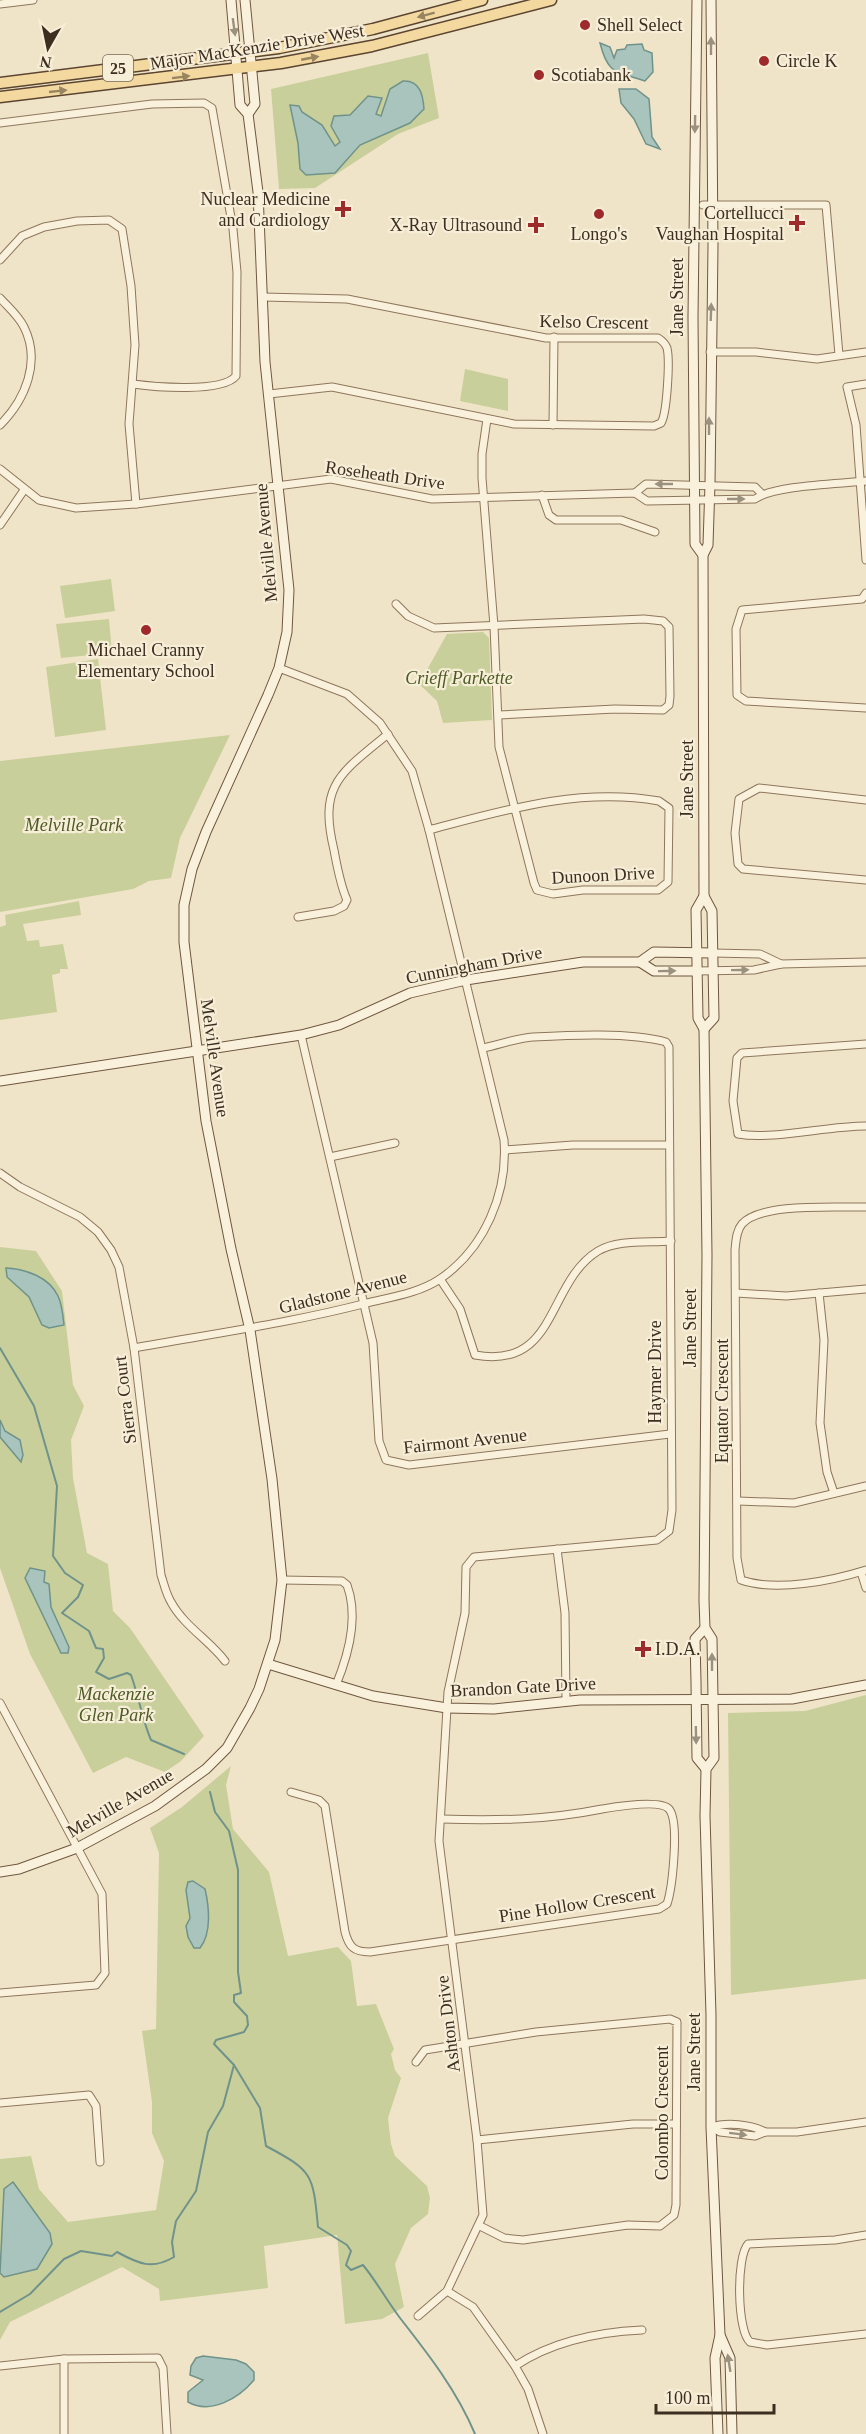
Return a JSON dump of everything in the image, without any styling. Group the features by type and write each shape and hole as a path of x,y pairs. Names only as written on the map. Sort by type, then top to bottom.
{"main road":[{"name":"Major MacKenzie Drive West","path":"0,83 252,52 338,37 482,0"},
{"name":"Major MacKenzie Drive West","path":"0,97 253,68 372,46 551,0"}],"street":[{"path":"0,4 33,0"},
{"name":"Melville Avenue","path":"0,1872 19,1869 77,1848 155,1806 206,1769 227,1748 259,1689 275,1640 282,1580 272,1479 250,1330 226,1226 197,1053 184,942 184,905 192,869 206,832 241,758 279,668 287,632 289,590 269,394 258,192 248,114 240,105 231,0"},
{"name":"Melville Avenue","path":"245,0 252,52 255,104 248,114"},
{"name":"Jane Street","path":"697,0 693,307 695,544 703,555"},
{"name":"Jane Street","path":"704,1029 714,1018 712,912 704,896 703,555 708,545 710,484 708,205 711,0"},
{"path":"0,123 152,104 204,103 212,108 237,272 236,376 225,382 187,387 133,384"},
{"path":"708,205 826,205 839,356"},
{"path":"0,260 22,236 38,229 98,220 114,220 119,225 124,236 131,286 135,345 130,436 136,504"},
{"name":"Kelso Crescent","path":"263,297 347,299 498,329 554,337 658,338 662,340 668,351 665,412 661,423 641,427 514,424 332,387 269,394"},
{"path":"0,298 23,325 31,362 24,394 0,424"},
{"path":"553,424 554,337"},
{"path":"710,352 773,353 809,359 866,352"},
{"path":"866,384 848,387 856,425 863,482 866,560"},
{"path":"487,419 482,454 494,626 499,747 515,807"},
{"name":"Roseheath Drive","path":"0,469 39,500 57,506 76,508 136,504 331,479 415,498 465,501 542,495 635,493 647,501 755,499 762,494 863,482"},
{"name":"Roseheath Drive","path":"635,493 646,484 710,484 754,487 762,494"},
{"path":"0,525 24,490"},
{"path":"542,495 549,515 556,520 621,520 655,532"},
{"path":"866,593 862,598 742,610 736,629 737,695 746,701 866,708"},
{"path":"396,604 408,616 434,628 654,619 667,624 671,636 670,696 669,705 663,710 615,709 498,715"},
{"name":"Gladstone Avenue","path":"134,1348 250,1330 406,1295 440,1279 458,1263 486,1229 494,1214 501,1185 505,1149 483,1048 429,830 411,771 388,734 370,713 347,694 279,668"},
{"path":"298,917 334,911 344,906 346,900 329,833 328,799 348,766 388,734"},
{"path":"866,800 759,788 739,800 735,832 738,864 743,869 866,880"},
{"name":"Dunoon Drive","path":"429,830 515,807 552,799 659,801 669,808 670,819 669,875 666,885 658,890 572,890 554,894 541,892 534,882 515,807"},
{"name":"Jane Street","path":"704,896 696,910 698,1018 704,1029 707,1255 705,1628 712,1639 714,1758 706,1769 711,2127 720,2335 715,2358 718,2434"},
{"name":"Cunningham Drive","path":"640,962 654,952 713,953"},
{"path":"713,953 760,954 781,964"},
{"name":"Cunningham Drive","path":"0,1082 301,1035 339,1025 410,993 466,980 582,962 640,962 654,971 697,971"},
{"path":"697,971 754,970 781,964 866,962"},
{"name":"Fairmont Avenue","path":"301,1035 373,1343 379,1440 381,1453 386,1460 394,1464 409,1465 670,1434"},
{"name":"Haymer Drive","path":"447,1708 454,1654 465,1613 464,1580 468,1562 474,1557 649,1541 664,1537 671,1523 672,1510 670,1065 666,1042 628,1036 531,1037 483,1048"},
{"path":"866,1044 742,1053 736,1058 733,1101 738,1134 766,1136 820,1128 866,1126"},
{"path":"330,1157 395,1143"},
{"path":"505,1149 573,1145 669,1145"},
{"name":"Sierra Court","path":"0,1173 20,1187 80,1217 98,1232 111,1250 119,1267 134,1348 161,1575 171,1602 188,1624 214,1646 225,1661"},
{"name":"Equator Crescent","path":"864,1571 796,1584 766,1585 741,1580 737,1558 736,1241 740,1226 747,1219 762,1213 866,1207"},
{"path":"440,1279 460,1309 475,1355 498,1357 525,1347 544,1331 573,1272 599,1250 615,1245 670,1241"},
{"path":"736,1293 766,1296 866,1288"},
{"path":"819,1293 824,1340 820,1423 827,1472 834,1493"},
{"path":"738,1501 794,1503 866,1486"},
{"path":"557,1549 565,1613 566,1701"},
{"path":"864,1571 866,1588"},
{"path":"282,1580 342,1581 347,1586 350,1608 349,1642 346,1661 336,1685"},
{"name":"Jane Street","path":"705,1628 695,1639 697,1758 706,1769"},
{"name":"Brandon Gate Drive","path":"268,1664 396,1701 447,1708 494,1709 566,1701 696,1698 792,1699 866,1685"},
{"path":"0,1703 102,1894 105,1973 96,1985 0,1994"},
{"name":"Ashton Drive","path":"418,2316 447,2291 480,2226 483,2215 477,2140 453,1939 441,1860 447,1708"},
{"path":"291,1792 319,1800 325,1806 345,1932 352,1948 370,1952 453,1939"},
{"name":"Pine Hollow Crescent","path":"441,1819 521,1821 648,1804 666,1807 670,1810 673,1820 672,1890 667,1904 659,1909 453,1939"},
{"name":"Colombo Crescent","path":"465,2044 536,2032 670,2019 677,2022 676,2205 674,2215 667,2224 660,2226 628,2225 523,2240 504,2238 480,2226"},
{"path":"416,2062 425,2050 465,2044"},
{"path":"0,2103 88,2095 96,2106 99,2162"},
{"path":"711,2127 720,2132 755,2136 765,2132 797,2133 866,2122"},
{"path":"477,2140 633,2124 676,2124"},
{"path":"866,2235 835,2240 748,2244 743,2249 740,2275 743,2331 750,2342 767,2345 866,2334"},
{"path":"447,2291 473,2307 515,2366 528,2390 543,2434"},
{"path":"515,2366 560,2342 620,2331 642,2330"},
{"name":"Jane Street","path":"720,2335 730,2358 732,2434"},
{"path":"0,2366 64,2359 158,2358 163,2368 167,2434"},
{"path":"64,2359 64,2434"}],"green space":[{"path":"428,53 439,118 398,134 315,188 279,189 271,89"},
{"path":"465,369 508,379 508,411 460,401"},
{"path":"111,579 115,611 65,618 60,586"},
{"path":"109,619 112,653 61,658 56,624"},
{"name":"Crieff Parkette","path":"483,632 489,638 492,720 443,723 437,701 419,684 447,634"},
{"path":"98,659 106,730 55,737 46,667"},
{"name":"Melville Park","path":"230,735 180,838 171,878 149,881 133,889 0,912 0,761"},
{"path":"79,901 81,915 23,924 27,941 39,940 40,947 63,944 68,969 60,969 60,973 52,975 57,1012 0,1020 0,927 6,925 5,915"},
{"name":"Mackenzie Glen Park","path":"0,1247 36,1251 62,1291 73,1385 84,1406 71,1440 73,1478 87,1553 108,1564 113,1611 130,1628 204,1736 181,1761 165,1772 126,1757 93,1773 30,1654 0,1568"},
{"path":"866,1695 866,1979 731,1995 728,1713 805,1711"},
{"path":"231,1766 226,1785 233,1829 269,1872 288,1956 338,1947 351,1961 357,2006 376,2004 394,2049 391,2054 395,2070 401,2078 388,2118 391,2144 395,2156 427,2186 430,2198 428,2214 411,2228 395,2264 404,2307 382,2319 345,2324 337,2235 264,2246 268,2288 160,2301 159,2289 122,2267 10,2322 0,2340 0,2159 31,2156 39,2189 68,2222 156,2210 164,2161 152,2133 152,2102 142,2031 156,2029 159,1853 150,1828 182,1807"}],"water":[{"path":"600,43 610,47 614,58 617,50 625,49 627,45 642,44 644,50 652,53 653,72 645,81 620,73 606,61"},
{"path":"403,81 409,81 417,86 423,99 424,109 410,123 360,145 335,173 306,175 300,169 298,143 290,105 299,106 302,112 322,125 335,146 340,142 331,126 334,116 350,115 368,96 382,98 376,114 381,116 390,89"},
{"path":"619,89 636,89 649,99 652,137 660,149 646,144 634,119 621,103"},
{"path":"6,1268 29,1272 49,1284 59,1299 64,1325 49,1328 42,1325 29,1297 7,1277"},
{"path":"0,1420 5,1431 20,1440 23,1455 21,1462 0,1437"},
{"path":"30,1568 45,1571 44,1582 49,1584 51,1607 69,1647 68,1653 61,1653 25,1578"},
{"path":"193,1881 205,1889 208,1903 208,1927 200,1948 194,1948 188,1937 186,1926 190,1918 186,1890 188,1882"},
{"path":"13,2182 50,2233 52,2244 37,2269 4,2277 0,2273 4,2189"},
{"path":"203,2356 236,2360 246,2364 254,2372 254,2380 241,2393 224,2403 206,2407 188,2402 188,2392 203,2380 190,2375 191,2366 196,2358"}],"waterway":[{"path":"0,1348 34,1406 57,1486 53,1556 65,1573 83,1585 78,1597 62,1613 89,1631 96,1648 103,1649 104,1658 96,1672 109,1679 127,1673 131,1675 151,1740 184,1754"},
{"path":"210,1792 215,1812 229,1831 238,1870 238,1972 241,1993 234,1995 234,2002 247,2016 248,2025 244,2032 216,2040 214,2044 234,2065 260,2108 266,2146 293,2162 308,2176 312,2185 318,2227 347,2245 351,2251 346,2265 351,2270 363,2265 368,2271 395,2312 442,2374 475,2434"},
{"path":"0,2312 30,2294 64,2259 81,2251 112,2256 117,2252 146,2264 159,2263 174,2257 172,2242 176,2221 196,2191 208,2132 223,2106 234,2065"}],"place":[{"name":"Shell Select","path":"585,25"},
{"name":"Circle K","path":"764,61"},
{"name":"Scotiabank","path":"539,75"},
{"name":"Nuclear Medicine and Cardiology","path":"343,209"},
{"name":"Longo's","path":"599,214"},
{"name":"Cortellucci Vaughan Hospital","path":"797,223"},
{"name":"X-Ray Ultrasound","path":"536,225"},
{"name":"Michael Cranny Elementary School","path":"146,630"},
{"name":"I.D.A.","path":"643,1649"}]}
